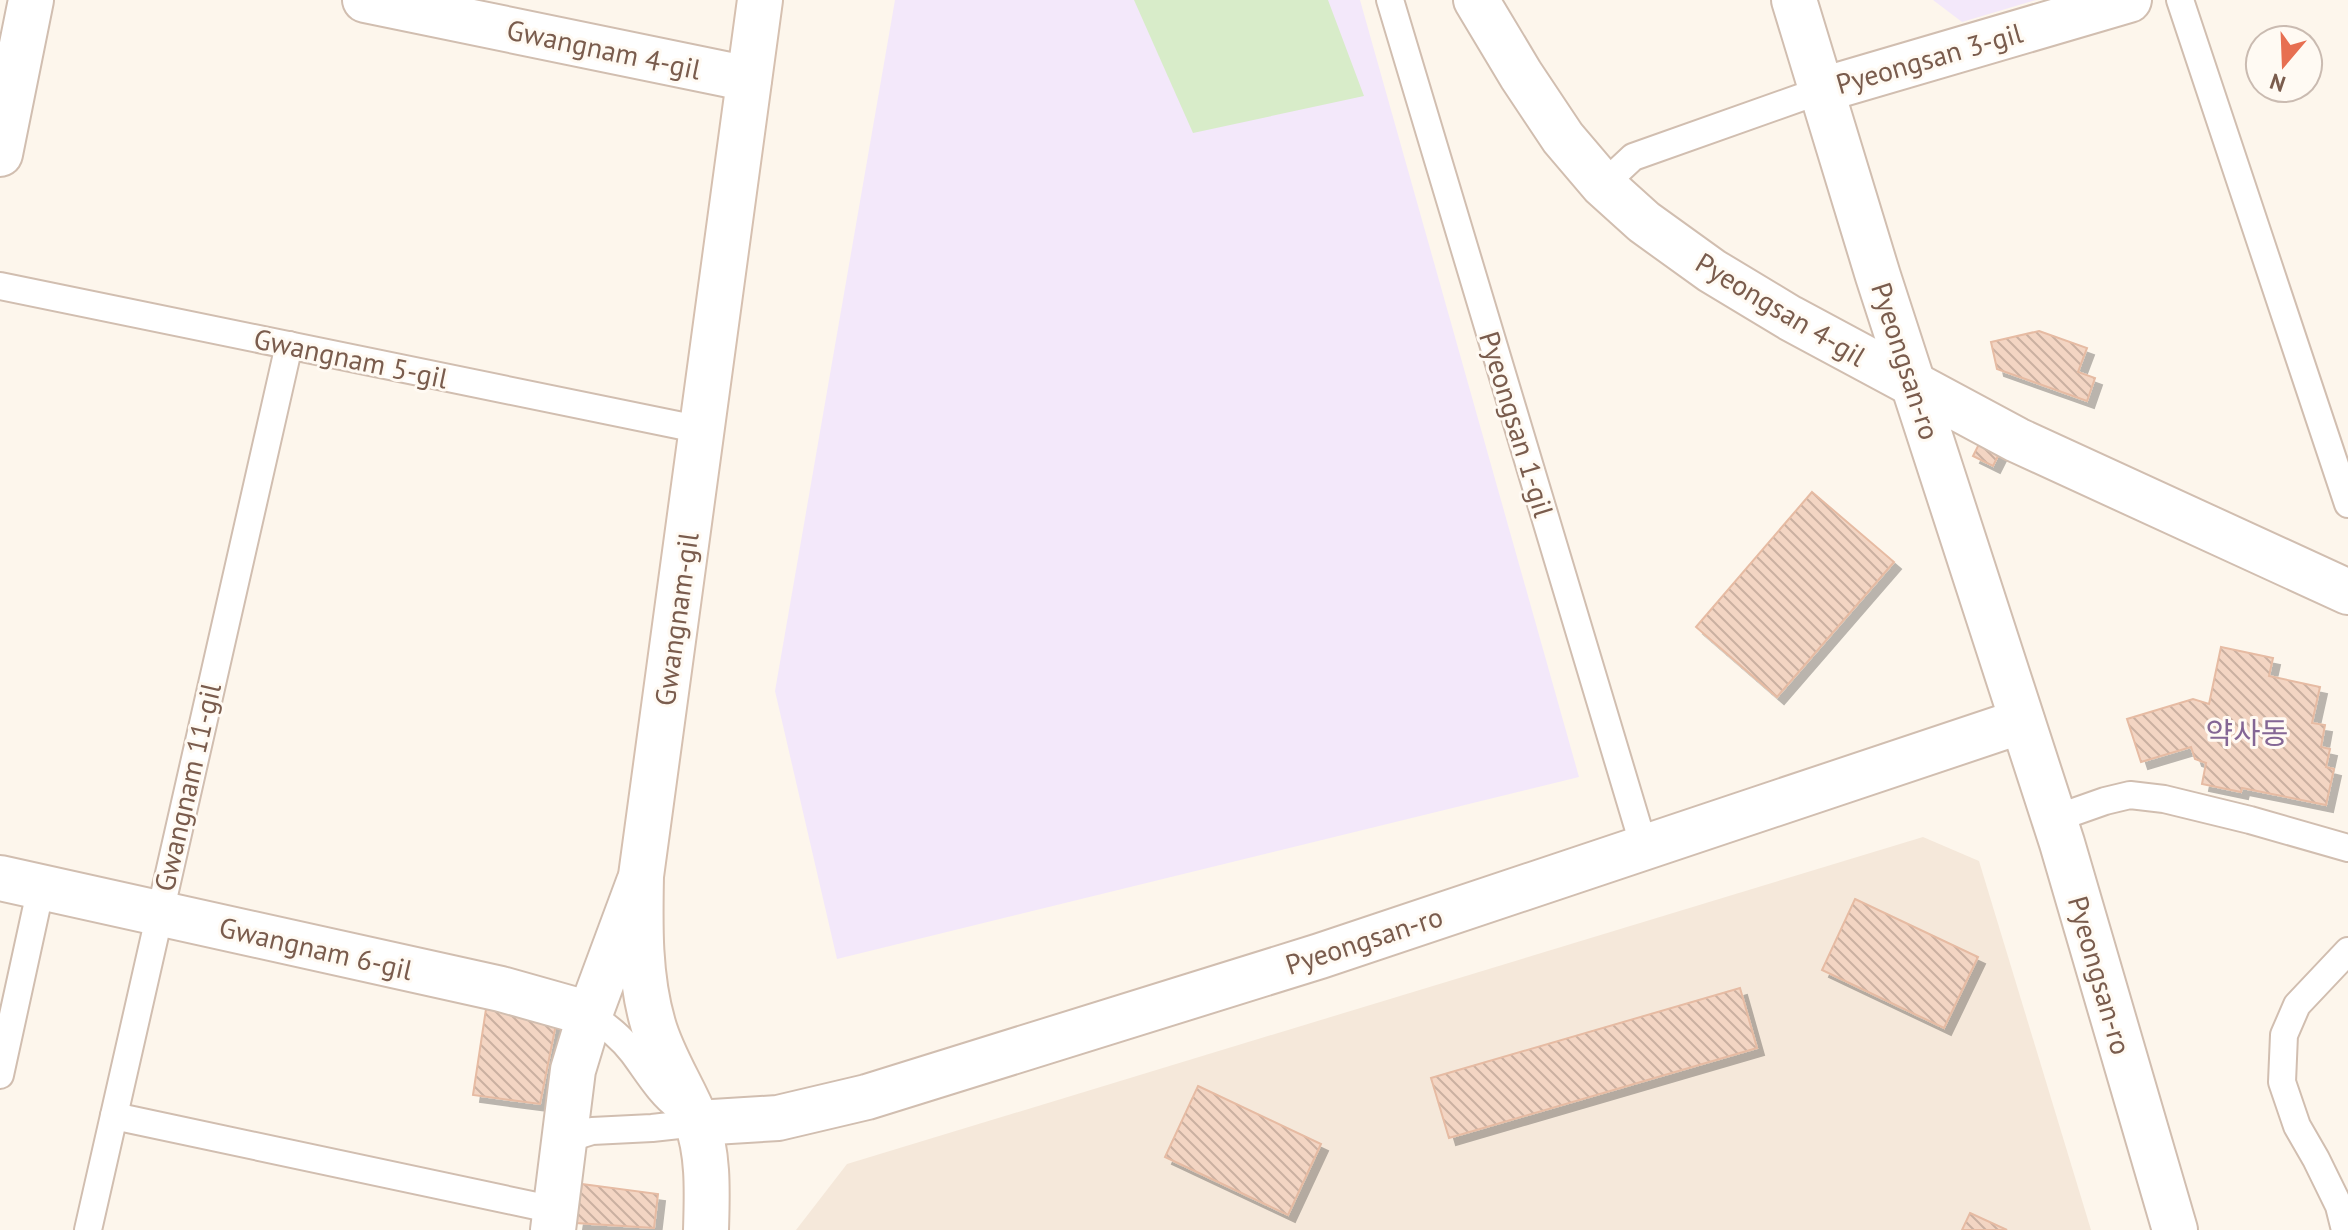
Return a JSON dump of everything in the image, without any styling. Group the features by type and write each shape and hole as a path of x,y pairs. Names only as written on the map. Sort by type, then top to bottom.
{"street":[{"path":"0,154 31,0"},
{"name":"Gwangnam 4-gil","path":"365,0 749,79"},
{"name":"Gwangnam-gil","path":"706,1230 704,1151 697,1123 653,1025 644,977 640,925 641,876 760,0"},
{"name":"Pyeongsan 4-gil","path":"1476,0 1563,138 1603,185 1644,222 1712,271 1790,318 2017,440 2348,592"},
{"name":"Pyeongsan-ro","path":"1794,0 1914,386 2054,819 2175,1230"},
{"name":"Pyeongsan 3-gil","path":"1822,90 2129,0"},
{"name":"Pyeongsan-ro","path":"697,1123 778,1118 867,1097 1320,956 2022,721"},
{"path":"554,1220 573,1070 590,1014 641,876"},
{"name":"Gwangnam 6-gil","path":"20,882 501,989 590,1014"}],"lane":[{"name":"Pyeongsan 1-gil","path":"1390,0 1644,847"},
{"path":"2180,0 2348,504"},
{"path":"1603,185 1633,157 1822,90"},
{"name":"Gwangnam 5-gil","path":"0,286 702,430"},
{"name":"Gwangnam 11-gil","path":"88,1230 289,345"},
{"path":"2054,819 2130,795 2164,799 2348,848"},
{"name":"Gwangnam 6-gil","path":"0,1075 20,882"},
{"path":"2345,1230 2339,1206 2297,1126 2282,1082 2284,1035 2297,1005 2348,951"},
{"path":"590,1014 616,1033 666,1098 697,1123"},
{"path":"114,1116 554,1220"},
{"path":"563,1140 592,1131 697,1123"}],"shaded area":[{"path":"895,0 1360,0 1579,777 837,959 775,691"},
{"path":"1933,0 2036,0 1962,22"},
{"path":"1923,837 1979,861 2091,1230 796,1230 847,1164"}],"green space":[{"path":"1134,0 1328,0 1364,96 1193,133"}],"building":[{"path":"2039,331 2087,348 2078,372 2095,378 2087,401 1997,369 1991,342"},
{"path":"1980,442 2000,452 1993,466 1973,456"},
{"path":"1812,492 1894,562 1777,697 1696,627"},
{"path":"2221,647 2273,658 2269,676 2320,687 2312,723 2325,725 2321,747 2330,749 2326,767 2334,769 2326,805 2242,788 2241,792 2202,784 2206,763 2195,759 2191,747 2141,762 2127,719 2193,699 2209,704"},
{"path":"1855,899 1978,957 1944,1028 1822,970"},
{"path":"1740,988 1757,1048 1449,1138 1431,1078"},
{"path":"486,1009 557,1019 540,1104 473,1095"},
{"path":"1198,1086 1321,1144 1288,1215 1165,1157"},
{"path":"582,1184 658,1194 654,1228 576,1223"},
{"path":"1970,1213 2007,1230 1962,1230"}],"district":[{"name":"약사동","path":"2247,732"}]}
